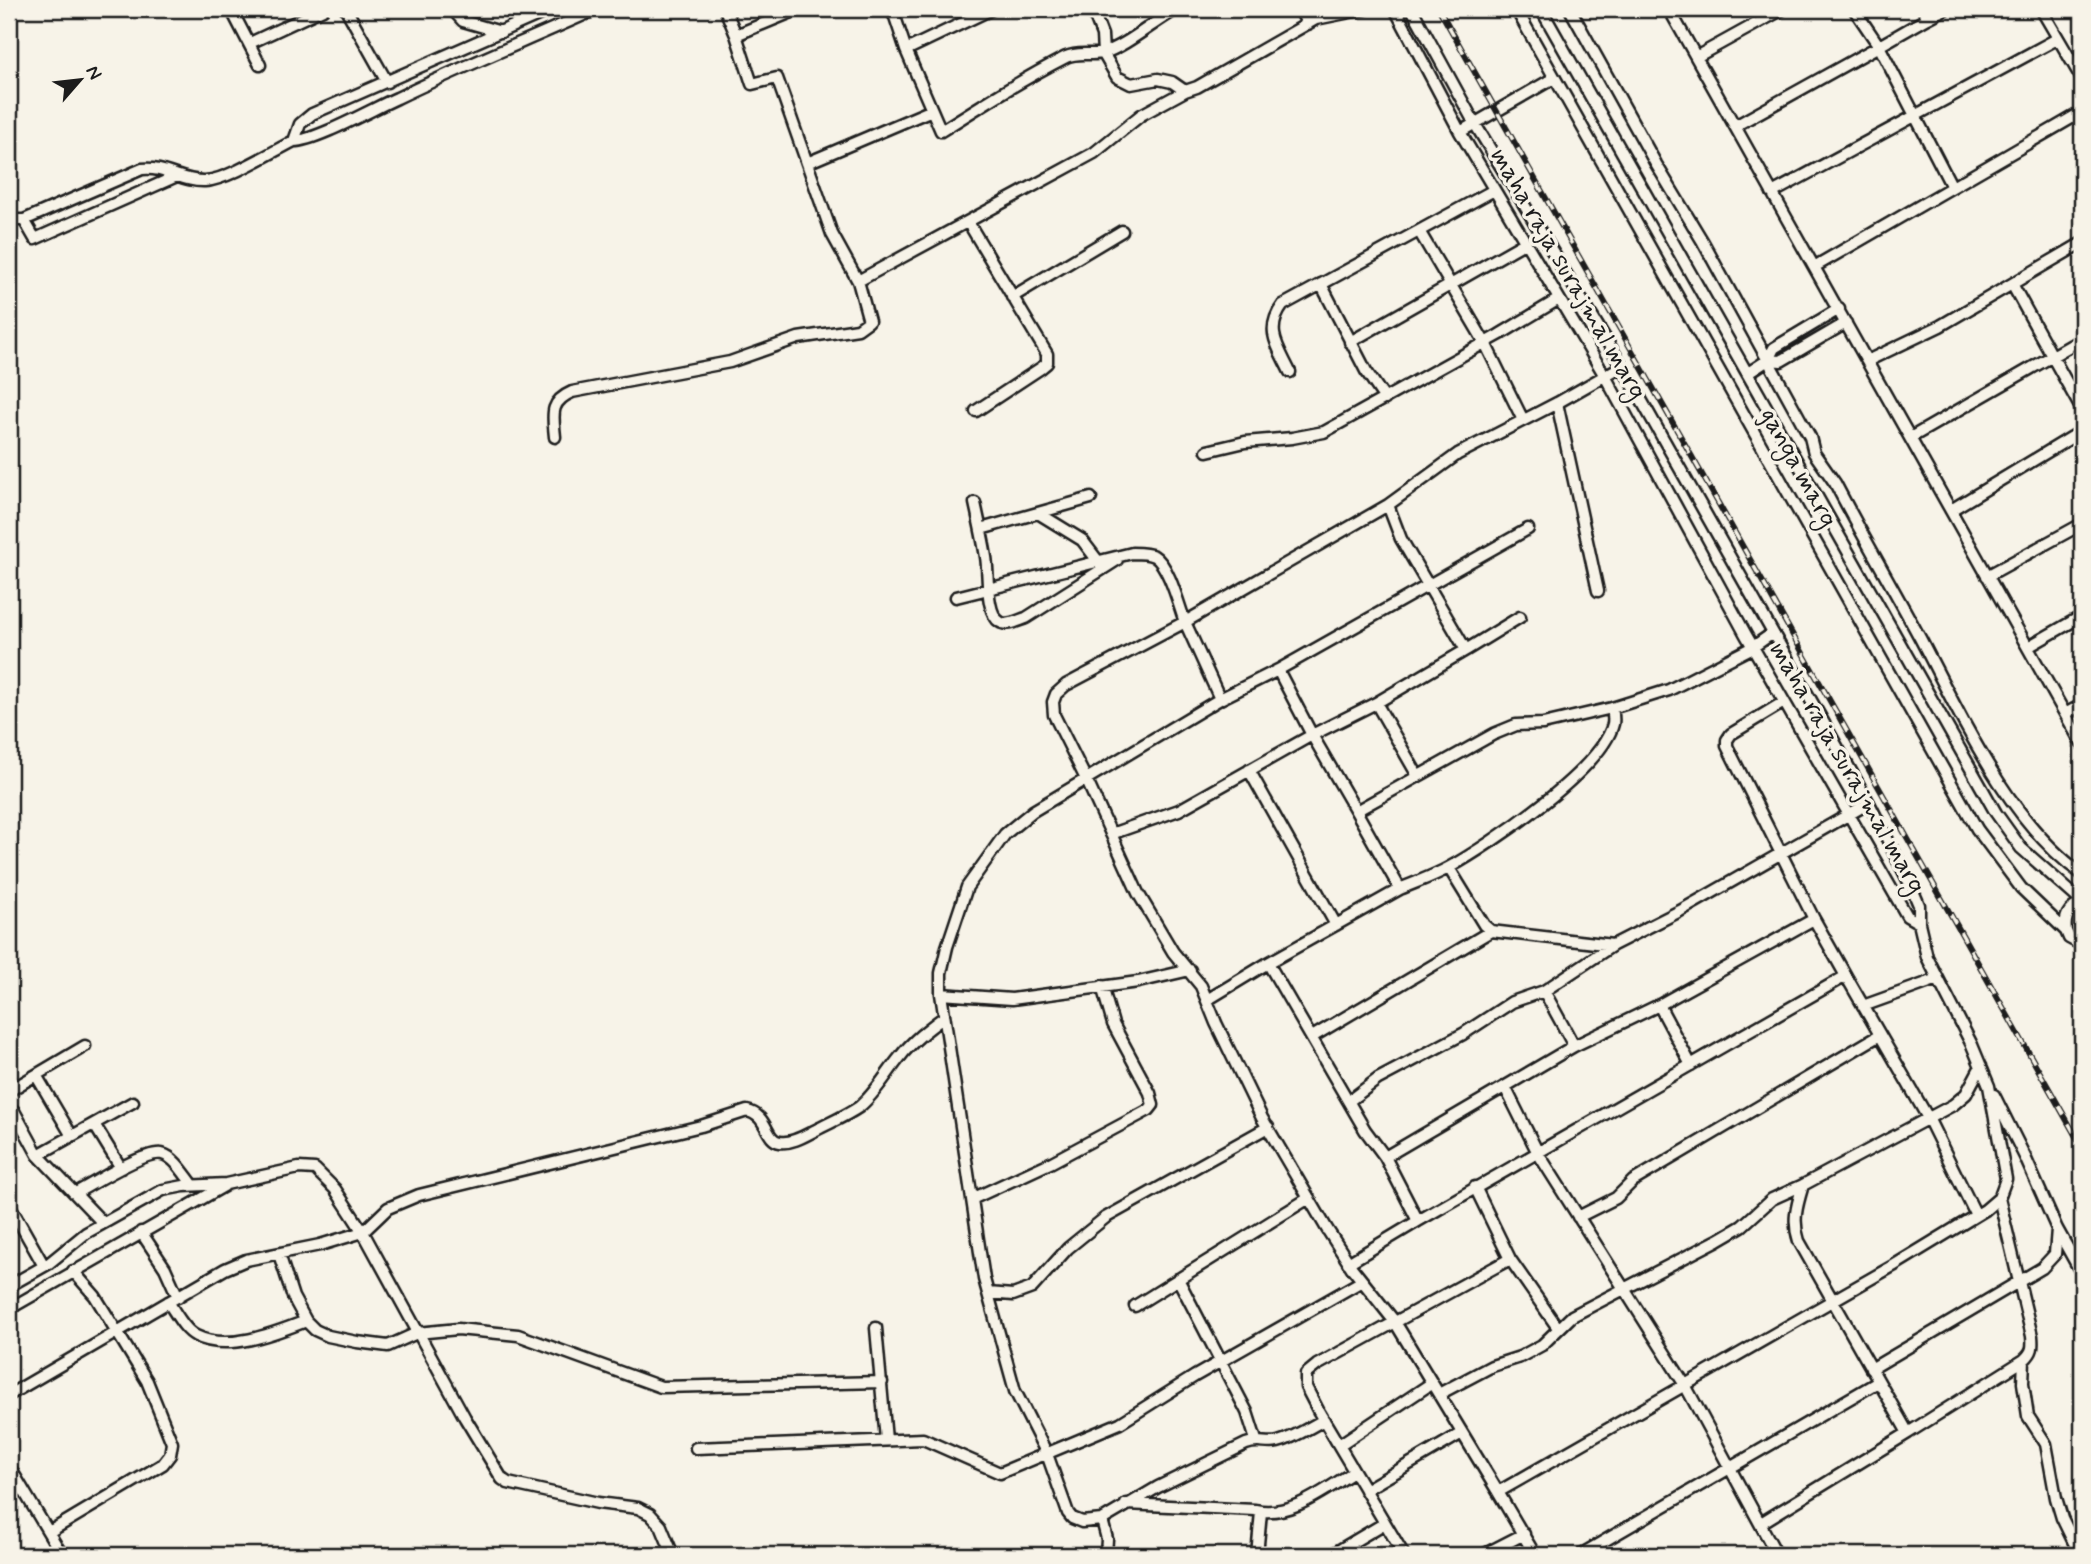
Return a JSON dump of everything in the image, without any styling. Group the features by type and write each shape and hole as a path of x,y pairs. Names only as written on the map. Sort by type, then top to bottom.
{"street":[{"path":"231,9 260,65"},
{"path":"250,43 323,9"},
{"path":"346,9 387,82"},
{"path":"453,9 463,21 502,33"},
{"path":"294,141 300,124 312,114 454,51 502,33 551,9"},
{"path":"9,220 24,220 152,167 177,176 205,181 214,179 294,141 302,141 333,128 454,71 597,9"},
{"path":"555,437 555,407 564,395 572,392 730,362 798,338 858,330 869,321 858,281 832,234 778,78 752,84 736,35 724,9"},
{"path":"736,35 799,9"},
{"path":"890,9 941,131 1031,75 1070,55 1083,52 1102,53 1142,32 1177,9"},
{"path":"906,50 992,9"},
{"path":"1092,9 1102,35 1102,53 1117,77 1131,84 1158,79 1172,82 1185,91"},
{"path":"1299,9 1312,22"},
{"path":"858,281 1094,153 1141,115 1197,87 1312,22 1329,9"},
{"path":"1312,22 1365,9"},
{"name":"maha raja surajmal marg","path":"1395,9 1460,132 1605,376 1847,814 1908,916 1919,923"},
{"name":"maha raja surajmal marg","path":"1412,9 1475,124 1622,366 1869,803 1919,905 1919,923"},
{"name":"ganga marg","path":"1516,9 1977,829 2021,888 2066,931 2069,938 2082,945"},
{"name":"ganga marg","path":"1541,9 1996,813 2021,848 2082,903"},
{"path":"1570,9 1656,164 1703,242 1746,324 1769,360 1810,437 1814,453 1835,483 1977,743 2013,803 2032,827 2069,864 2082,873"},
{"path":"1669,9 2082,744"},
{"path":"1696,57 1783,9"},
{"path":"1854,9 1879,46 1952,187"},
{"path":"1735,126 1879,46 1926,13 1945,9"},
{"path":"2041,9 2082,79"},
{"path":"1772,192 2057,38"},
{"path":"1460,132 1554,78"},
{"path":"807,163 932,110"},
{"path":"1814,267 2082,113"},
{"path":"24,220 35,239 177,176"},
{"path":"1290,372 1275,340 1273,328 1275,316 1283,305 1494,190"},
{"path":"968,222 1044,346 1047,363 976,411"},
{"path":"1012,297 1122,230"},
{"path":"1419,231 1485,343 1523,420"},
{"path":"1350,342 1526,242"},
{"path":"1867,360 1940,326 2082,243"},
{"path":"1321,285 1350,342 1385,399"},
{"path":"2012,285 2082,410"},
{"path":"1207,451 1245,442 1324,432 1559,299"},
{"path":"1748,373 1769,360 1774,348 1839,309"},
{"path":"1769,360 1781,361 1846,323"},
{"path":"1910,438 2082,339"},
{"path":"1535,1555 1395,1322 1349,1263 1268,1127 1216,1023 1201,986 1174,952 1138,893 1087,780 1054,715 1053,702 1056,694 1066,685 1185,622 1388,505 1458,454 1622,366"},
{"path":"1557,403 1598,591"},
{"path":"1951,510 2082,431"},
{"path":"981,529 1091,498"},
{"path":"975,503 987,561 992,611 998,621 1003,623 1013,623 1026,618 1125,555"},
{"path":"1388,505 1401,539 1466,650"},
{"path":"1038,513 1082,540 1098,561"},
{"path":"1987,576 2082,524"},
{"path":"1324,1420 1275,1443 1256,1440 1126,1504 1102,1520 1082,1522 1072,1518 1047,1454 1015,1391 988,1293 944,1017 941,973 967,887 1005,834 1033,811 1220,699 1278,670 1528,529"},
{"path":"956,597 1125,555 1144,553 1154,556 1163,564 1185,622 1220,699"},
{"path":"2028,648 2082,616"},
{"path":"1111,834 1179,810 1312,735 1376,703 1520,617"},
{"path":"1356,811 1494,734 1516,725 1543,724 1612,708 1669,690 1773,634"},
{"path":"1278,670 1400,889"},
{"path":"1784,702 1731,734 1727,740 1730,754 1814,919 1928,1118 1976,1215"},
{"path":"1376,703 1418,776"},
{"path":"2065,714 2082,705"},
{"path":"1207,1000 1400,889 1449,868 1535,811 1591,759 1614,722 1612,708"},
{"path":"1250,770 1336,925"},
{"path":"1349,1101 1378,1079 1463,1034 1511,1002 1544,991 1613,945 1680,911 1869,803"},
{"path":"1449,868 1484,925 1491,931 1613,945"},
{"path":"2066,931 2066,916 2070,910 2082,903"},
{"path":"1385,1157 1574,1046 1659,1005 1814,919"},
{"path":"1919,923 1927,957 2025,1157 2057,1229 2082,1274"},
{"path":"1312,1037 1491,931"},
{"path":"1268,963 1385,1157 1418,1220"},
{"path":"941,994 1012,999 1138,982 1190,970"},
{"path":"1349,1263 1475,1186 1538,1153 1846,976"},
{"path":"1863,1006 1938,979"},
{"path":"972,1199 1081,1147 1149,1110 1153,1105 1150,1093 1113,1024 1102,986"},
{"path":"1544,991 1574,1046"},
{"path":"1659,1005 1690,1065"},
{"path":"9,1395 225,1269 246,1260 363,1232 388,1208 419,1195 701,1126 747,1111 761,1117 773,1139 790,1142 857,1108 876,1090 915,1040 944,1017"},
{"path":"1578,1217 1616,1198 1633,1181 1880,1035"},
{"path":"9,1091 85,1046"},
{"path":"1438,1394 1492,1366 1520,1357 1542,1345 1572,1316 1742,1226 1772,1199 1960,1101 1981,1066"},
{"path":"36,1075 72,1136"},
{"path":"1498,1492 1833,1300 1976,1215 1999,1198 2006,1179 1989,1086"},
{"path":"1505,1087 1538,1153 1685,1385 1777,1555"},
{"path":"38,1155 133,1102"},
{"path":"9,1108 14,1111 38,1155 103,1223"},
{"path":"94,1124 121,1168"},
{"path":"988,1293 1013,1295 1032,1288 1068,1248 1097,1223 1268,1127"},
{"path":"76,1193 149,1154 163,1154 171,1159 193,1185"},
{"path":"9,1286 46,1265 86,1233 163,1190 193,1185 226,1184 299,1168 315,1169 335,1189 363,1232 417,1333 502,1479 508,1483 598,1503 638,1508 650,1514 661,1526 673,1555"},
{"path":"9,1309 226,1184"},
{"path":"1803,1185 1795,1212 1794,1227 1799,1241 1908,1433"},
{"path":"1475,1186 1510,1259 1558,1328"},
{"path":"1135,1306 1310,1198"},
{"path":"1761,1524 2031,1354 2033,1347 1999,1198"},
{"path":"9,1204 58,1280"},
{"path":"1871,1369 2019,1282 2049,1261 2055,1254 2057,1229"},
{"path":"141,1232 166,1268 173,1300 189,1332 196,1336 209,1340 242,1342 306,1321"},
{"path":"279,1254 293,1297 306,1321 315,1330 328,1336 380,1347 417,1333 458,1329 518,1335 661,1387 882,1382"},
{"path":"1404,1555 1306,1387 1306,1374 1317,1365 1510,1259"},
{"path":"49,1532 163,1464 170,1455 172,1443 147,1381 95,1296 73,1272"},
{"path":"1178,1279 1247,1412 1256,1440"},
{"path":"696,1448 923,1439 1000,1473 1120,1423 1362,1280"},
{"path":"876,1328 886,1440"},
{"path":"2024,1360 2023,1383 2028,1416 2046,1444 2062,1518 2080,1555"},
{"path":"1580,1555 1878,1382"},
{"path":"1339,1445 1432,1383"},
{"path":"1365,1490 1462,1433"},
{"path":"9,1465 62,1555"},
{"path":"1126,1504 1279,1512 1293,1507 1354,1472"},
{"path":"1257,1555 1261,1512"},
{"path":"1102,1520 1107,1539 1106,1555"},
{"path":"1331,1555 1385,1523"},
{"path":"1483,1555 1524,1534"}],"railway":[{"path":"1439,9 2082,1147"}]}
